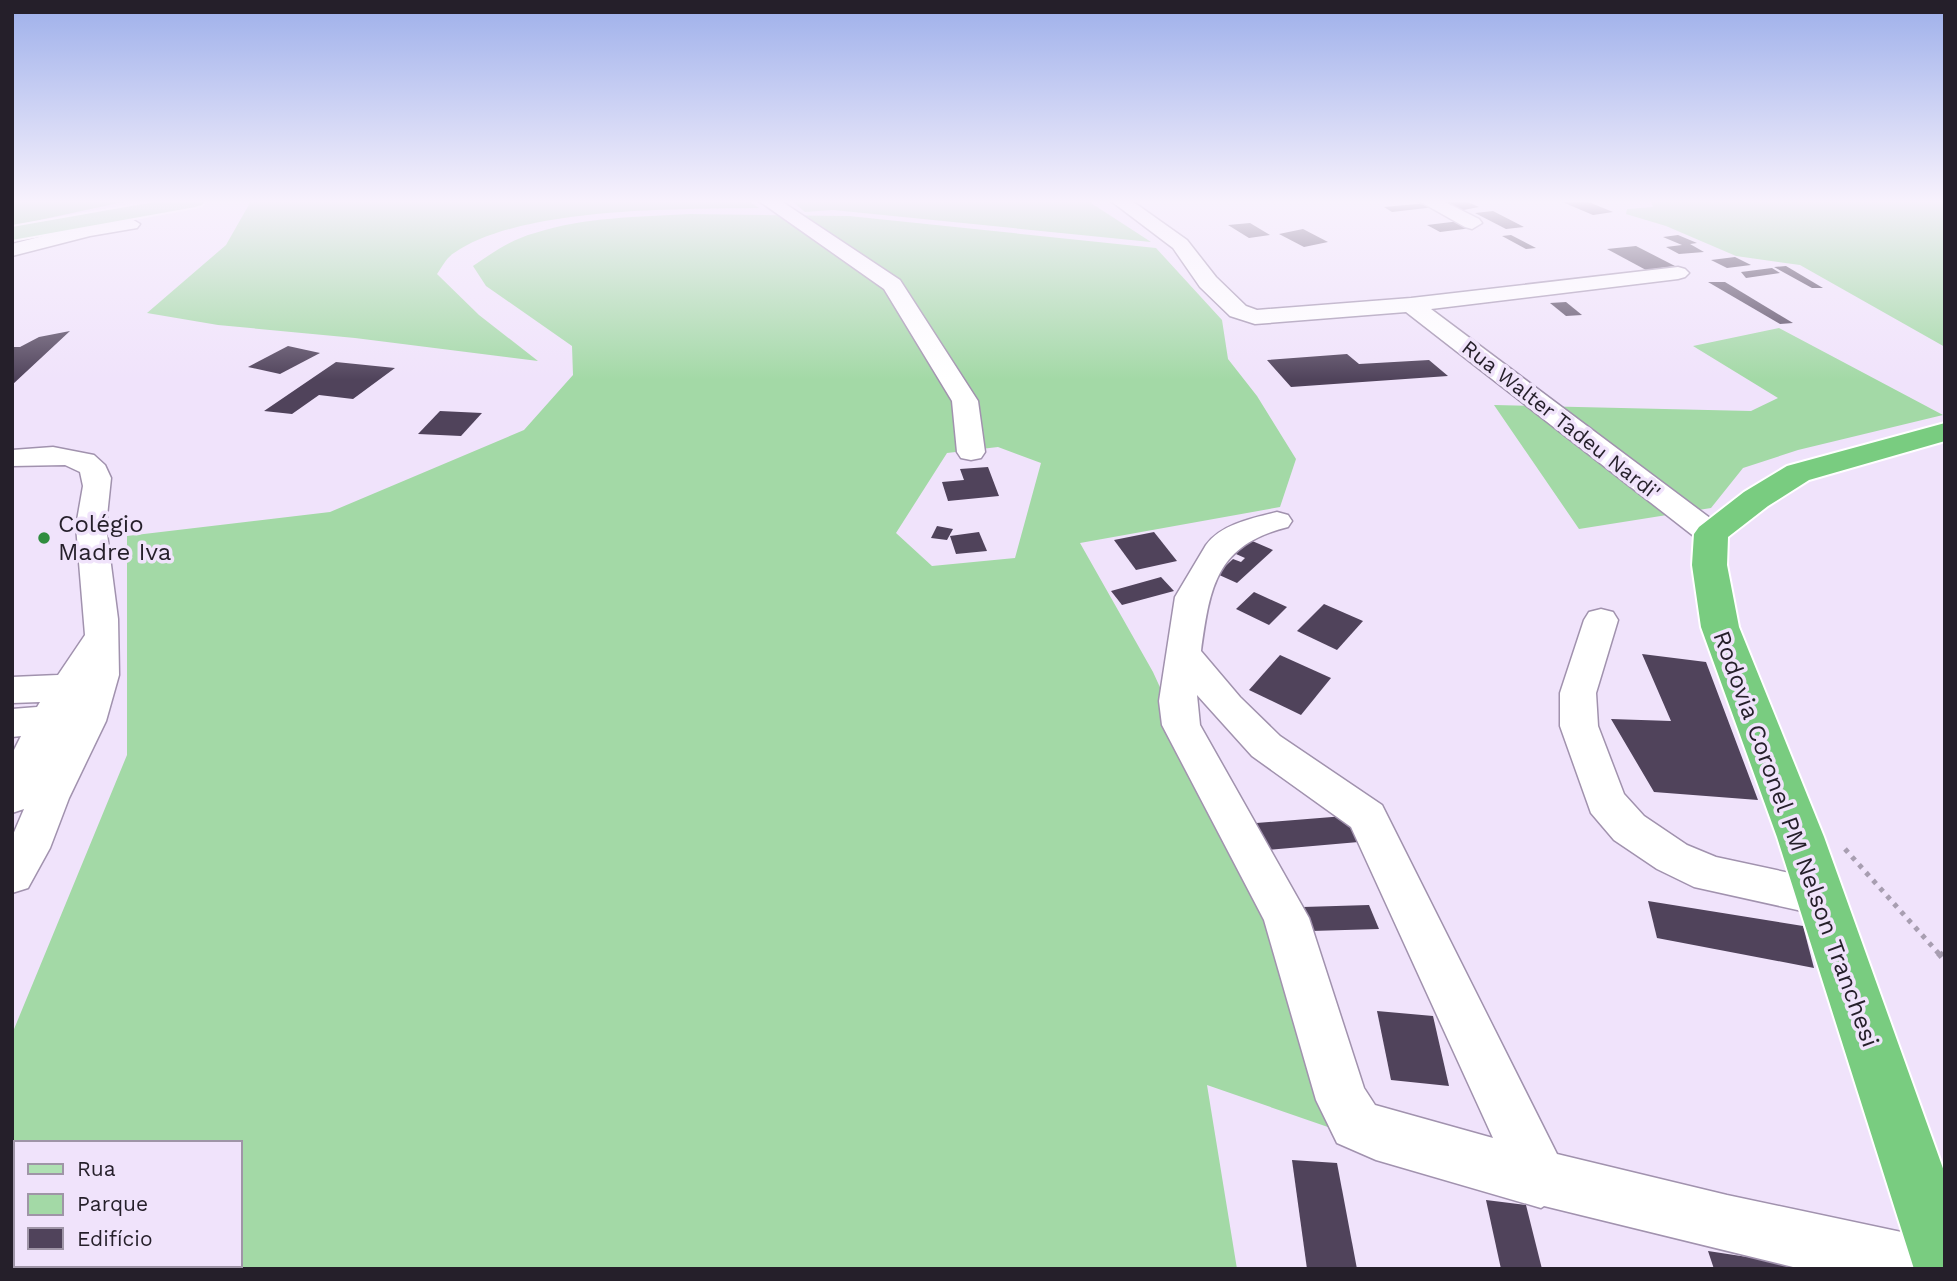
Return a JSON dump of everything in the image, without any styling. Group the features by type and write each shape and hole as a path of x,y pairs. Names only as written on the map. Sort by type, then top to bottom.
{"highway":[{"path":"1710,534 1756,499 1798,473 1945,432"},
{"name":"Rodovia Coronel PM Nelson Tranchesi","path":"1710,534 1708,553 1720,636 1778,774 1945,1266"}],"street":[{"path":"856,261 892,285 965,401 971,452"},
{"path":"1192,261 1208,282 1238,311 1255,317 1411,305 1678,273"},
{"name":"Rua Walter Tadeu Nardi'","path":"1411,305 1710,534"},
{"path":"12,458 74,458 87,461 95,469 97,483 91,522 103,635 85,696 24,862 12,875"},
{"path":"1277,521 1253,527 1222,545 1192,597 1178,701 1181,725 1286,918 1348,1114 1356,1124 1376,1133 1541,1180 1812,1243 1939,1269"},
{"path":"1601,620 1578,693 1578,704 1579,726 1606,802 1629,828 1672,857 1710,874 1819,896"},
{"path":"1183,653 1227,706 1266,746 1367,816 1541,1180"},
{"path":"12,690 85,696"},
{"path":"12,797 30,722 85,696"}],"path":[{"path":"1843,846 1945,960"}],"green space":[{"path":"208,261 446,261 437,274 479,315 538,361 355,338 218,325 147,313"},
{"path":"481,261 1168,261 1222,320 1228,359 1257,396 1296,459 1280,507 1080,543 1153,672 1228,836 1285,946 1351,1135 1207,1085 1237,1269 12,1269 12,1034 127,755 127,536 330,512 524,430 573,375 572,346 486,286 473,266","holes":["998,447 1041,463 1015,558 932,566 896,533 947,453"]},
{"path":"1770,261 1945,261 1945,347 1800,265"},
{"path":"1779,328 1943,415 1798,450 1743,468 1711,508 1579,529 1494,405 1751,411 1778,398 1693,346"}],"building":[{"path":"1629,261 1665,261 1675,266 1646,270"},
{"path":"1713,261 1743,261 1751,265 1727,268"},
{"path":"1786,266 1823,288 1812,288 1774,267"},
{"path":"1772,268 1780,273 1746,278 1741,272"},
{"path":"1708,282 1725,282 1793,323 1780,324"},
{"path":"1566,302 1582,315 1566,316 1550,303"},
{"path":"70,331 12,385 12,347 20,347 39,337"},
{"path":"288,346 320,353 280,374 248,367"},
{"path":"1347,354 1359,364 1429,360 1448,376 1291,387 1267,360"},
{"path":"336,362 395,368 353,399 319,395 292,414 264,411"},
{"path":"440,411 482,413 461,436 418,434"},
{"path":"988,467 999,496 948,501 942,482 964,480 960,469"},
{"path":"937,526 953,529 947,540 931,538"},
{"path":"979,532 987,551 956,554 950,536"},
{"path":"1154,532 1177,561 1136,570 1114,540"},
{"path":"1243,537 1273,550 1237,583 1217,574 1233,559 1241,562 1245,558 1227,550"},
{"path":"1161,577 1174,591 1122,605 1111,591"},
{"path":"1254,592 1287,607 1269,625 1236,609"},
{"path":"1324,604 1363,621 1337,650 1297,631"},
{"path":"1642,654 1706,662 1758,800 1654,792 1611,719 1671,721"},
{"path":"1280,655 1331,678 1301,715 1249,690"},
{"path":"1357,815 1370,841 1255,851 1244,824"},
{"path":"1648,901 1803,926 1814,968 1657,938"},
{"path":"1369,905 1379,929 1311,931 1303,907"},
{"path":"1377,1011 1433,1016 1449,1086 1391,1080"},
{"path":"1292,1160 1337,1163 1357,1269 1307,1269"},
{"path":"1486,1200 1526,1205 1542,1269 1501,1269"},
{"path":"1708,1251 1799,1265 1800,1269 1714,1269"}],"place":[{"name":"Colégio Madre Iva","path":"44,538"}]}
